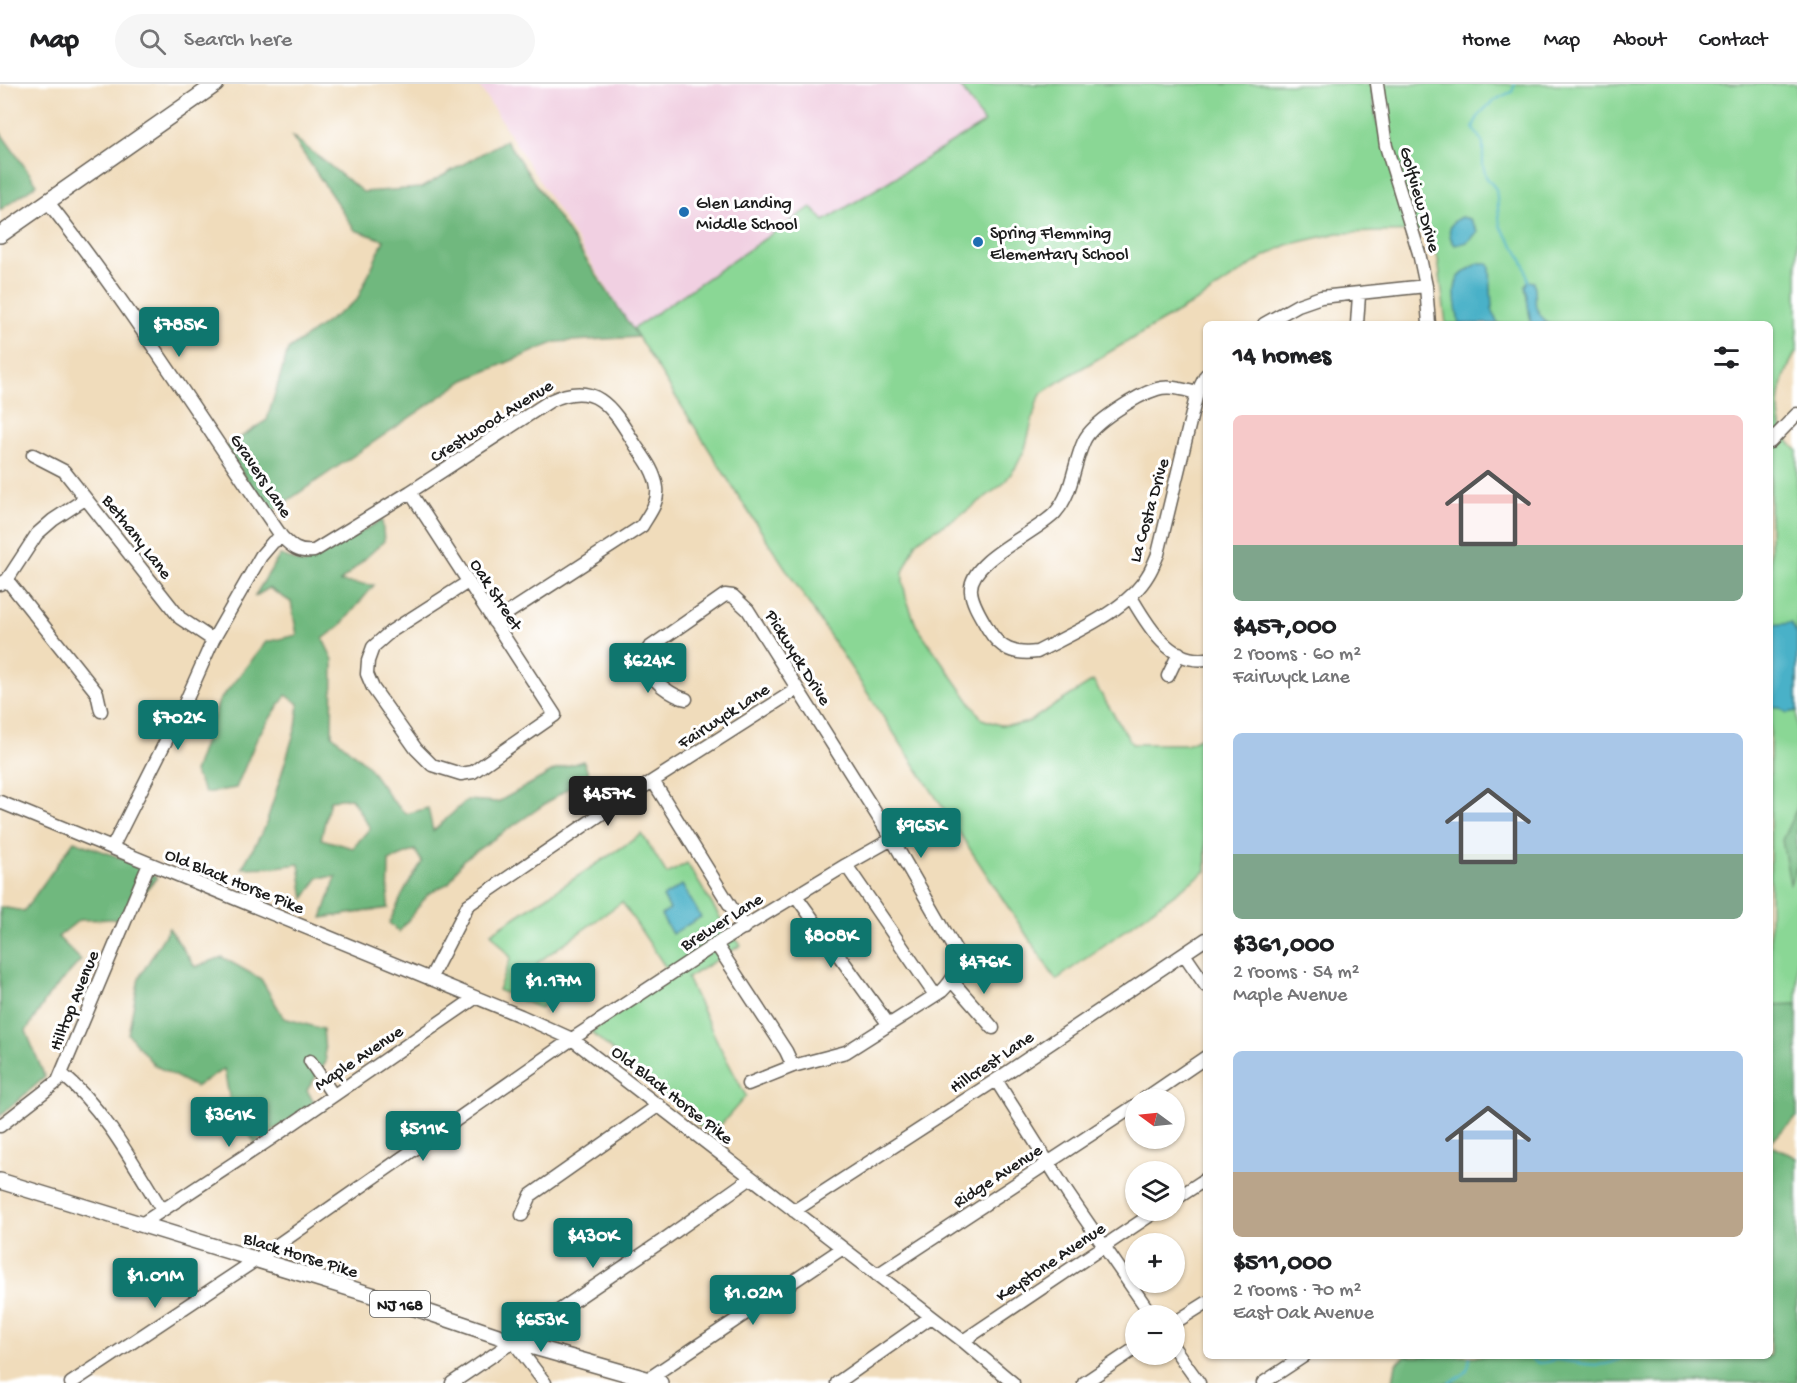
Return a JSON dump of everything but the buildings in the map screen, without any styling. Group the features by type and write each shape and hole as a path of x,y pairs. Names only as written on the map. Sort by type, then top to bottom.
{"main road":[{"path":"0,235 216,84"},
{"name":"Black Horse Pike","path":"0,1181 649,1382"}],"street":[{"name":"Golfview Drive","path":"1377,84 1386,146 1419,253 1426,286 1429,321"},
{"name":"Gravers Lane","path":"46,201 126,309 282,537 273,542 261,556 213,640 185,703 112,848"},
{"path":"1269,321 1298,304 1321,297 1359,295 1426,286"},
{"path":"1357,321 1359,295"},
{"name":"La Costa Drive","path":"1197,393 1173,388 1157,389 1120,408 1094,427 1084,440 1063,503 1054,515 996,555 978,571 972,580 971,590 982,619 995,641 1009,650 1026,654 1037,652 1099,618 1131,597 1148,576 1158,554 1197,393 1203,381"},
{"name":"Crestwood Avenue","path":"282,537 296,550 314,551 550,401 565,393 598,398 612,408 653,472 657,489 655,505 642,526 494,622"},
{"path":"1773,439 1797,414"},
{"name":"Bethany Lane","path":"33,455 64,471 180,618 213,640"},
{"name":"Oak Street","path":"410,492 555,715 473,772 461,774 432,765 416,749 373,688 367,674 368,661 373,647 390,632 468,582"},
{"path":"85,499 53,520 37,534 4,582 97,693 101,711"},
{"name":"Pickwyck Drive","path":"686,699 669,694 650,674 644,657 649,648 725,595 739,600 748,610 892,840 958,954 958,964 952,981"},
{"path":"1131,597 1149,627 1171,650 1198,660 1203,659"},
{"path":"1168,676 1179,653"},
{"name":"Fairwyck Lane","path":"430,979 468,905 582,827 797,688"},
{"path":"653,781 744,928"},
{"name":"Old Black Horse Pike","path":"0,802 572,1039 963,1341 1013,1383"},
{"name":"Brewer Lane","path":"71,1383 256,1260 572,1039 716,944 846,865 892,840"},
{"name":"Hilltop Avenue","path":"0,1126 58,1081 62,1074 149,864"},
{"path":"846,865 935,996"},
{"path":"796,896 889,1025"},
{"name":"Hillcrest Lane","path":"794,1210 996,1080 1203,941"},
{"path":"716,944 786,1051 793,1066"},
{"path":"1184,954 1203,982"},
{"path":"748,1084 793,1066 846,1052 935,996 952,981 993,1028"},
{"name":"Maple Avenue","path":"140,1225 476,998"},
{"path":"1159,1089 1203,1059"},
{"path":"310,1061 333,1095"},
{"path":"62,1074 82,1093 112,1130 162,1210"},
{"path":"996,1080 1144,1305"},
{"path":"522,1215 531,1195 659,1105"},
{"name":"Ridge Avenue","path":"877,1275 1125,1112"},
{"path":"452,1383 751,1178"},
{"path":"1185,1193 1203,1181"},
{"name":"Keystone Avenue","path":"963,1341 1142,1221"},
{"path":"649,1382 843,1248"},
{"path":"1185,1316 1203,1306"},
{"path":"837,1383 931,1317"},
{"path":"513,1341 545,1383"},
{"path":"1084,1383 1125,1355"},
{"path":"1263,1383 1299,1359"},
{"path":"1185,1363 1199,1383"}],"shaded area":[{"path":"478,84 1377,84 1382,123 1303,144 744,505"}],"green space":[{"path":"959,84 1371,84 1377,124 1382,123 1377,84 1797,84 1797,350 1782,388 1779,415 1788,440 1797,450 1797,1017 1773,1009 1773,321 1446,321 1438,259 1429,231 1338,233 1287,245 1265,256 1202,298 1042,393 1037,402 1025,449 1016,467 1003,484 965,512 916,543 903,572 903,582 916,625 982,719 1000,725 1028,722 1093,681 1132,744 1187,744 1203,736 1203,873 1056,980 744,505 633,329 811,207 824,221 984,123"},
{"path":"0,132 37,184 0,210"},
{"path":"291,135 363,192 421,188 506,140 638,337 556,342 465,380 268,514 226,447 267,420 288,350 357,300 384,240 355,230"},
{"path":"382,520 384,541 340,582 374,585 341,625 323,639 333,660 332,735 367,765 392,800 406,814 428,808 433,831 467,800 498,802 555,770 583,761 589,774 463,860 449,883 428,894 399,932 389,923 405,889 422,862 415,850 389,861 388,908 322,918 336,877 319,877 304,899 299,864 242,868 265,827 296,727 299,704 286,695 258,736 236,788 205,793 194,772 219,701 266,642 297,635 291,602 269,588 254,597 280,555 304,564","holes":["351,798 370,828 353,848 321,839 330,800"]},
{"path":"1797,808 1797,865 1790,884 1782,840"},
{"path":"642,834 667,874 687,863 727,929 741,945 687,978 746,1096 711,1136 591,1032 670,974 622,902 537,963 561,993 540,1008 498,990 511,958 491,933"},
{"path":"74,841 138,864 157,878 118,919 79,920 58,937 81,960 49,995 26,1031 45,1077 0,1116 0,907 24,911"},
{"path":"169,928 195,967 222,957 261,979 284,1018 323,1029 326,1062 307,1090 314,1103 255,1143 231,1107 224,1069 195,1087 154,1065 128,1034 139,978"},
{"path":"1797,1004 1797,1117 1773,1139 1773,1005"},
{"path":"1773,1146 1797,1158 1797,1382 1390,1383 1393,1381 1396,1364 1402,1359 1773,1359"}],"water":[{"path":"1461,217 1470,219 1478,232 1467,242 1455,245 1450,237 1450,229 1453,222"},
{"path":"1479,263 1488,263 1492,309 1497,321 1458,321 1455,287 1463,273"},
{"path":"1528,281 1534,282 1535,304 1545,321 1531,321 1525,286"},
{"path":"1791,623 1797,633 1797,711 1787,713 1773,707 1773,625"},
{"path":"682,885 701,917 672,934 661,915 670,909 663,897"}],"waterway":[{"path":"1515,84 1512,92 1499,98 1483,111 1473,128 1483,143 1483,166 1486,177 1496,189 1500,226 1517,250 1525,266 1529,284"},
{"path":"1449,1383 1466,1371 1470,1359"},
{"path":"1533,1359 1541,1363 1556,1360 1593,1365 1620,1359"}],"place":[{"name":"Glen Landing Middle School","path":"684,212"},
{"name":"Spring Flemming Elementary School","path":"978,242"}]}
